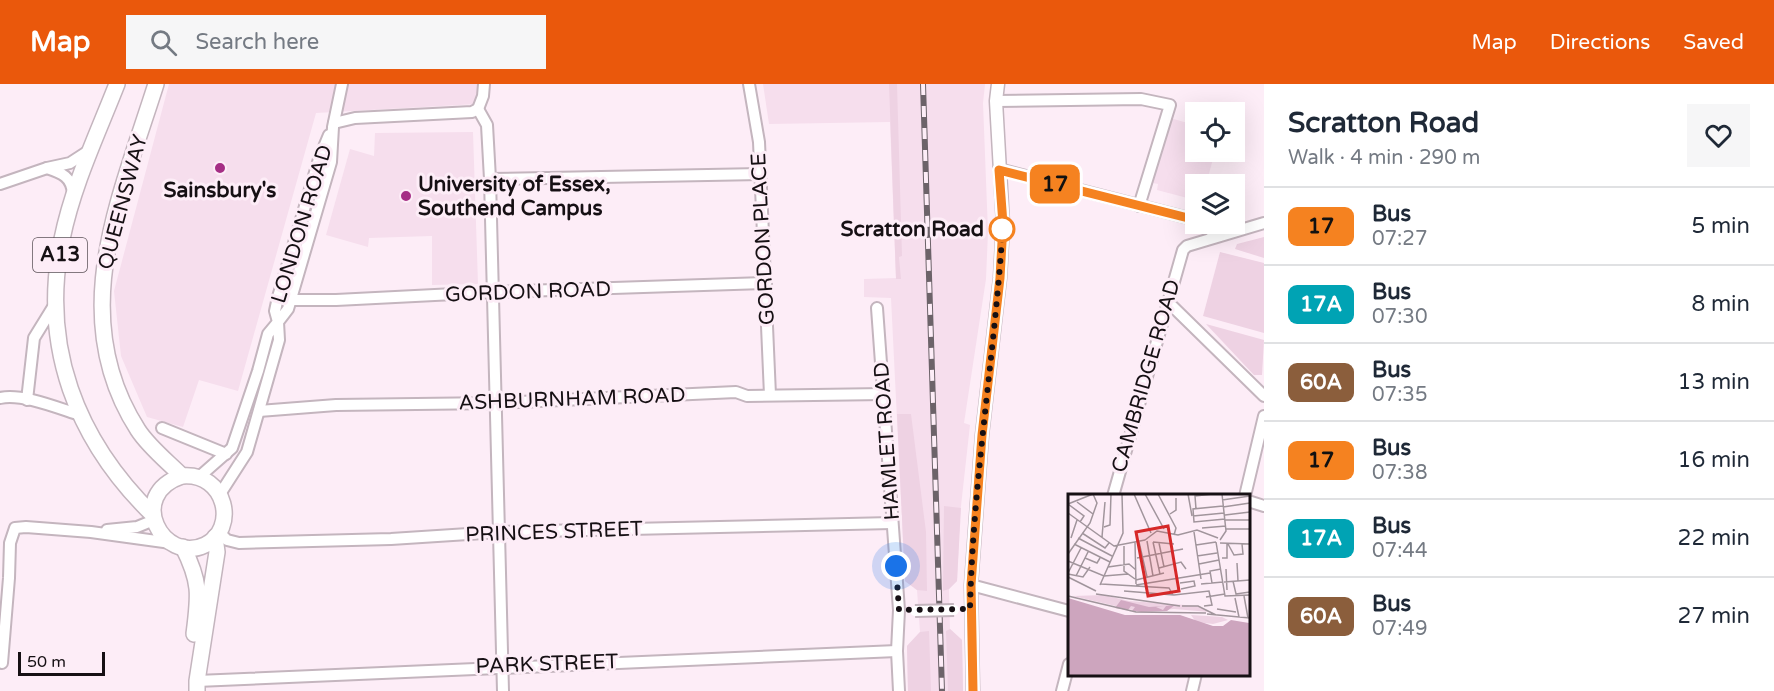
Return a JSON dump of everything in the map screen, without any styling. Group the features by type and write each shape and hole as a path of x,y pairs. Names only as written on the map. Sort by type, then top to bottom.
{"main road":[{"name":"QUEENSWAY","path":"117,84 91,149 63,237 57,272 55,304 61,358 67,383 80,415 99,450 154,518 161,534 178,545"},
{"name":"QUEENSWAY","path":"156,84 109,238 103,275 101,328 112,374 139,432 182,476"},
{"path":"154,518 156,498 160,490 166,484 182,476 199,477 207,481 220,495 224,510 217,534 217,552 194,688"},
{"path":"178,545 196,547 205,545 217,534"},
{"path":"178,545 193,566 198,589 194,688"}],"street":[{"name":"LONDON ROAD","path":"199,477 232,448 268,334 285,315 331,162 333,125 342,84"},
{"path":"333,125 355,118 472,112 478,109 483,96 484,84"},
{"name":"GORDON PLACE","path":"749,84 759,142 770,395"},
{"path":"973,691 971,585 982,435 1000,278 1003,224 996,101 998,84"},
{"path":"996,101 1141,99 1170,105 1138,206"},
{"path":"478,109 487,125 490,179 503,691"},
{"name":"LONDON ROAD","path":"220,495 247,452 279,340 275,311 278,297 319,159 333,125"},
{"path":"0,184 47,168 70,163 91,149"},
{"path":"47,168 63,174 70,180 73,201"},
{"path":"999,170 1185,217"},
{"path":"490,179 761,174"},
{"path":"1216,234 1219,236 1264,223"},
{"name":"CAMBRIDGE ROAD","path":"1114,494 1179,256 1187,246 1219,236"},
{"name":"GORDON ROAD","path":"290,300 766,284"},
{"path":"1168,302 1264,396"},
{"path":"27,400 34,338 55,304"},
{"name":"HAMLET ROAD","path":"877,308 899,610 898,691"},
{"name":"ASHBURNHAM ROAD","path":"259,411 336,405 497,403 736,392 747,396 884,394"},
{"path":"0,398 8,396 27,400 80,415"},
{"path":"1245,494 1264,416"},
{"path":"162,428 226,454"},
{"path":"1249,501 1264,506"},
{"path":"92,532 137,527 154,518"},
{"name":"PRINCES STREET","path":"217,534 239,543 391,539 499,532 892,523"},
{"path":"2,663 10,543 15,528 92,532 178,545"},
{"path":"971,585 1068,611"},
{"path":"899,610 970,609"},
{"name":"PARK STREET","path":"194,688 503,666 897,651"},
{"path":"1062,691 1068,668"},
{"path":"1192,691 1196,676"}],"shaded area":[{"path":"169,84 477,84 477,104 316,113 238,391 199,380 183,427 147,417 121,356 114,291"},
{"path":"763,84 985,84 983,103 988,232 986,279 964,423 970,425 960,515 957,581 949,589 950,629 962,640 963,691 908,691 907,646 920,632 917,590 905,581 891,298 864,297 864,279 896,278 890,122 769,124"},
{"path":"889,84 897,84 901,279 896,279"},
{"path":"1170,118 1185,122 1185,162 1212,162 1209,174 1185,174 1185,197 1157,190 1158,184 1153,183"},
{"name":"University of Essex, Southend Campus","path":"473,132 478,284 432,285 432,236 369,238 368,247 326,235 350,149 374,156 375,133"},
{"path":"1264,237 1264,258 1235,249 1237,244"},
{"path":"1220,252 1264,263 1264,333 1203,316"},
{"path":"1206,324 1264,340 1262,375 1254,375"},
{"path":"897,414 911,414 926,532 927,591 917,590 905,581"},
{"path":"944,506 961,508 957,581 949,589 943,591"},
{"path":"950,629 962,640 963,691 948,691 946,631"},
{"path":"929,631 931,691 908,691 907,646 920,632"}],"railway":[{"path":"923,84 942,691"}],"bus line":[{"name":"17","path":"973,691 971,585 982,435 1000,278 1003,224 999,170 1185,217"}],"place":[{"name":"Sainsbury's","path":"220,168"},
{"name":"University of Essex, Southend Campus","path":"406,196"},
{"name":"Scratton Road","path":"1002,229"}],"route":[{"path":"896,566 899,610 970,609 982,435 1000,278 1003,224 1002,229"}]}
